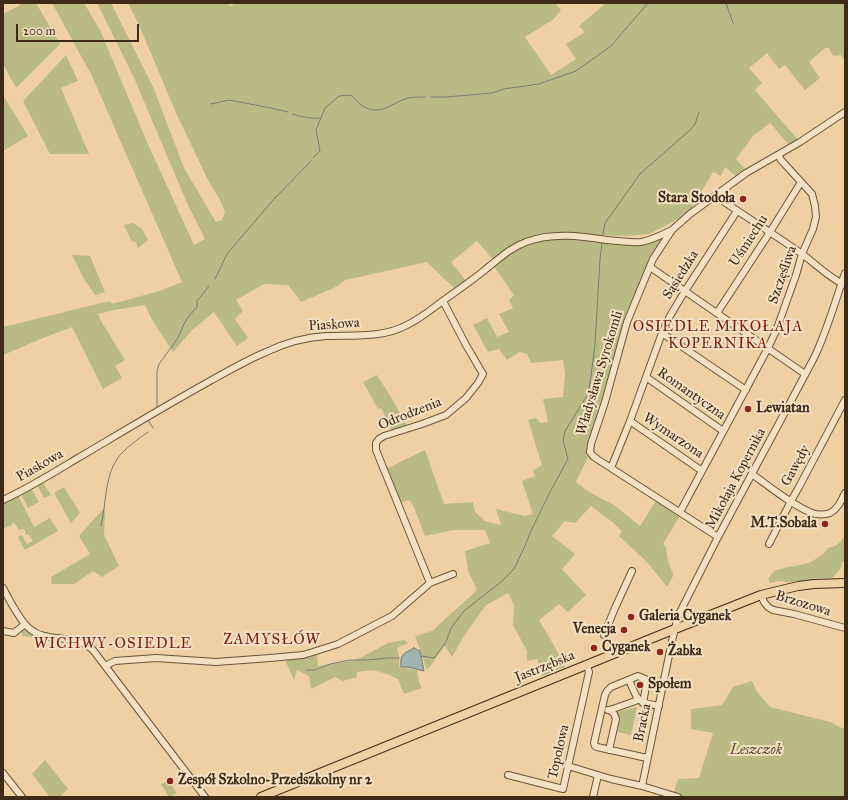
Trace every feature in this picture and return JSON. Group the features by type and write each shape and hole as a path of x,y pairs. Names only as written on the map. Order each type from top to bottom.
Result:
{"main road":[{"name":"Jastrzębska","path":"261,797 587,664 761,595 798,586 845,583"}],"street":[{"name":"Władysława Syrokomli","path":"718,537 611,468 593,456 590,452 591,444 605,402 627,322 653,259 672,230 690,214 746,173 800,142 845,112"},
{"name":"Szczęśliwa","path":"680,512 768,348 796,275 802,254 813,229 816,217 812,194 778,155"},
{"name":"Uśmiechu","path":"717,313 801,182"},
{"path":"716,196 802,254 830,276 843,284"},
{"name":"Sąsiedzka","path":"611,468 662,333 670,316 737,211"},
{"name":"Władysława Syrokomli","path":"653,238 672,230"},
{"name":"Piaskowa","path":"3,500 35,484 228,370 264,352 307,338 382,334 406,326 478,276 511,249 527,242 546,237 559,236 579,236 633,242 640,242 653,238"},
{"path":"650,267 805,374"},
{"name":"Mikołaja Kopernika","path":"675,629 678,616 718,537 820,345 843,284 845,273"},
{"name":"Odrodzenia","path":"430,583 376,450 376,443 378,439 384,436 446,415 466,398 478,383 482,374 480,369 443,301"},
{"path":"662,333 746,390"},
{"name":"Romantyczna","path":"646,377 723,431"},
{"name":"Gawędy","path":"769,544 844,404"},
{"name":"Wymarzona","path":"630,421 702,470"},
{"path":"752,474 791,501 812,513 820,515 829,514 834,510 845,494"},
{"path":"604,635 632,572"},
{"path":"105,666 115,661 156,658 216,662 303,655 338,644 392,616 430,583 453,574"},
{"path":"3,588 25,624 32,631 40,635 72,640 86,644 96,653 205,797"},
{"name":"Brzozowa","path":"761,595 764,602 773,610 794,614 845,628"},
{"path":"3,631 14,633 25,624"},
{"name":"Bracka","path":"642,786 675,629"},
{"name":"Topolowa","path":"508,775 563,789 589,672 587,664"},
{"path":"640,701 647,681 638,676 607,690 594,743 598,748 647,758"},
{"path":"629,680 640,701"},
{"path":"602,711 640,701 659,706"},
{"path":"609,750 616,719 610,710"},
{"path":"568,766 678,797"},
{"path":"3,773 22,797"},
{"path":"592,797 598,775"}],"green space":[{"path":"19,3 36,3 60,44 17,87 3,64 3,14 20,5"},
{"path":"52,3 84,3 100,30 147,142 194,245 205,239 187,203 135,80 97,3 111,3 154,89 184,168 216,222 222,220 225,212 176,113 139,25 128,3 228,3 230,6 238,3 555,3 561,10 554,19 525,37 551,75 576,59 566,44 585,32 579,26 606,3 845,3 845,61 841,55 833,56 829,48 825,48 809,62 820,78 805,90 785,65 779,69 767,53 749,68 762,83 755,90 799,141 790,146 770,123 753,136 736,159 747,171 737,177 725,167 721,176 713,172 690,211 678,219 649,234 627,236 596,235 596,240 632,245 666,235 667,237 654,251 624,324 586,455 588,457 576,482 589,492 614,505 640,526 656,501 680,516 663,544 666,547 668,561 673,574 667,587 647,562 619,536 622,531 591,506 575,523 565,521 552,536 575,554 562,569 586,595 568,612 559,604 539,620 565,667 543,676 537,659 527,661 527,651 513,625 514,605 508,593 485,606 464,636 452,657 445,646 427,670 415,636 432,631 477,590 468,571 465,551 490,543 485,530 454,530 425,536 410,500 400,503 386,469 425,450 444,504 473,502 475,512 485,521 501,525 496,509 525,516 533,514 522,481 535,476 533,471 542,465 528,420 536,418 541,423 548,422 543,399 563,397 565,373 563,360 531,363 527,354 520,352 507,360 499,349 488,352 473,325 487,318 497,337 509,332 499,314 513,308 509,300 514,295 495,268 494,261 477,241 451,262 466,281 455,289 427,262 345,280 338,286 301,302 288,285 264,284 236,300 243,311 235,319 248,338 237,346 214,312 192,330 173,352 151,318 145,305 98,314 125,360 115,366 122,378 103,389 72,327 3,355 3,327 110,301 112,304 159,291 182,282 92,76"},
{"path":"66,55 78,81 61,88 89,154 50,154 23,101"},
{"path":"3,95 28,136 3,151"},
{"path":"133,223 142,229 148,240 138,248 135,241 132,242 124,225"},
{"path":"72,255 90,256 105,292 95,295 84,279"},
{"path":"377,375 407,426 392,431 381,408 378,409 363,382"},
{"path":"43,483 51,495 44,498 37,485"},
{"path":"64,487 80,513 71,523 54,493"},
{"path":"31,488 39,502 28,508 21,494"},
{"path":"18,495 34,527 50,518 58,531 25,550 18,537 22,535 27,544 33,541 29,535 26,535 25,530 19,530 14,522 3,529 3,502"},
{"path":"105,507 104,535 119,566 102,577 93,571 74,584 52,584 51,577 90,554 79,536"},
{"path":"845,536 845,562 842,562 841,568 832,578 815,578 790,582 779,581 770,583 768,579 774,571 808,563 823,554 828,548 837,545"},
{"path":"26,630 45,639 22,636 22,631"},
{"path":"404,640 408,643 397,648 399,667 417,670 419,682 422,688 404,694 398,679 383,673 369,670 357,672 357,677 343,681 335,677 311,689 309,676 297,670 294,680 285,660 317,654 318,666 351,661 362,657 388,643"},
{"name":"Leszczok","path":"752,681 757,692 770,707 830,722 845,728 845,797 672,797 678,779 699,778 713,733 691,729 691,709 722,705 733,687"},
{"path":"637,707 631,735 618,732 619,721 616,712"},
{"path":"45,760 68,789 60,797 50,797 32,774"},
{"path":"168,780 177,793 169,797 161,784"}],"water":[{"path":"414,648 420,651 424,671 401,667 401,659 403,655"}],"waterway":[{"path":"431,97 492,93 504,89 539,84 576,71 611,46 648,3"},
{"path":"726,3 733,23"},
{"path":"313,158 320,151 316,130 325,108 339,96 351,95 362,106 375,110 386,108 406,99 425,97"},
{"path":"211,104 229,100 288,112"},
{"path":"603,235 605,223 640,174 690,130 695,124 699,112"},
{"path":"292,114 306,118 321,118"},
{"path":"215,279 227,254 274,199 311,161"},
{"path":"421,656 434,658 446,642 451,628 464,611 502,581 514,569 551,490 568,459 563,440 565,431 588,394 591,376 595,344 602,243"},
{"path":"157,407 157,371 159,364 178,338 189,316 197,307 197,301 209,286"},
{"path":"152,418 148,420 153,428"},
{"path":"101,526 108,482 113,466 123,452 148,432"},
{"path":"306,670 315,670 330,664 350,660 400,658"}],"place":[{"name":"Stara Stodoła","path":"743,199"},
{"name":"Lewiatan","path":"748,409"},
{"name":"M.T.Sobala","path":"825,524"},
{"name":"Galeria Cyganek","path":"631,617"},
{"name":"Venecja","path":"624,630"},
{"name":"Cyganek","path":"594,648"},
{"name":"Żabka","path":"660,652"},
{"name":"Społem","path":"640,685"},
{"name":"Zespół Szkolno-Przedszkolny nr 2","path":"170,781"}],"district":[{"name":"OSIEDLE MIKOŁAJA KOPERNIKA","path":"718,336"},
{"name":"ZAMYSŁÓW","path":"272,640"},
{"name":"WICHWY-OSIEDLE","path":"113,644"}]}
